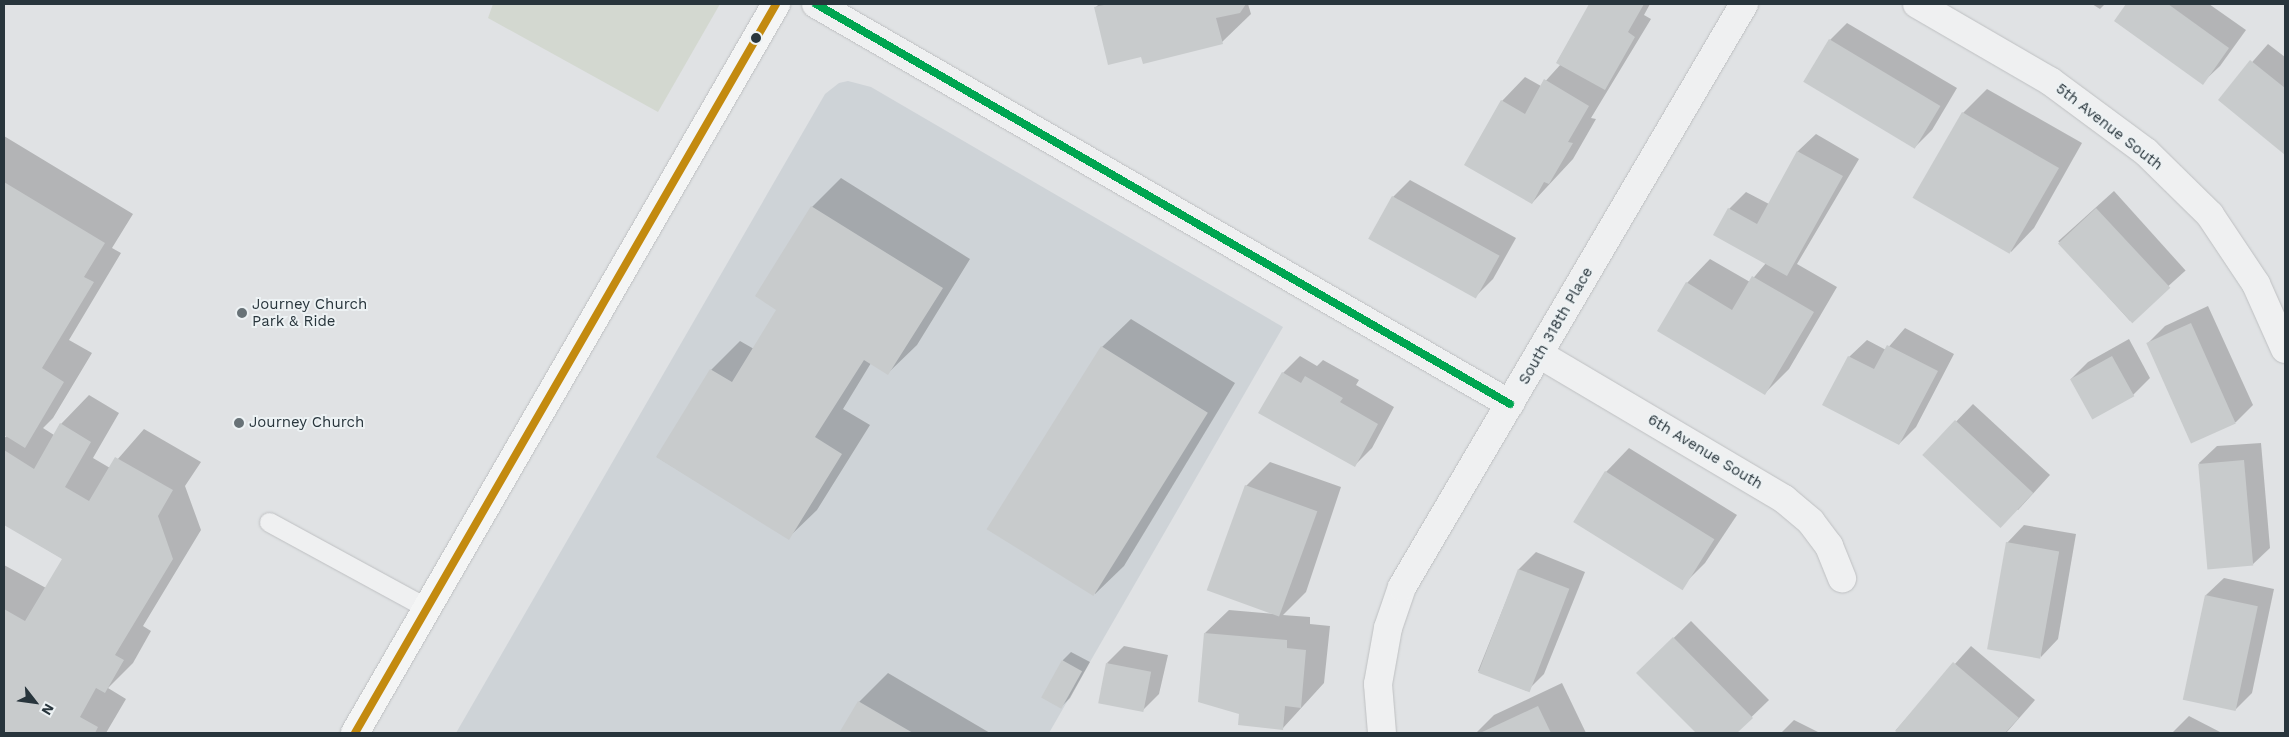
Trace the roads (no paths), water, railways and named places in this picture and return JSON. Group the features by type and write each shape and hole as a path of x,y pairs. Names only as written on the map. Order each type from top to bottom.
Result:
{"main road":[{"path":"355,733 776,4"}],"street":[{"path":"816,4 1510,404"},
{"name":"South 318th Place","path":"1382,733 1378,684 1388,628 1402,586 1744,4"},
{"name":"5th Avenue South","path":"1917,4 2050,80 2146,152 2210,215 2256,284 2285,348"},
{"name":"6th Avenue South","path":"1539,354 1784,499 1810,522 1829,546 1842,578"}],"lane":[{"path":"269,522 427,608"}],"place":[{"name":"Journey Church Park & Ride","path":"242,313"},
{"name":"Journey Church","path":"239,423"}]}
